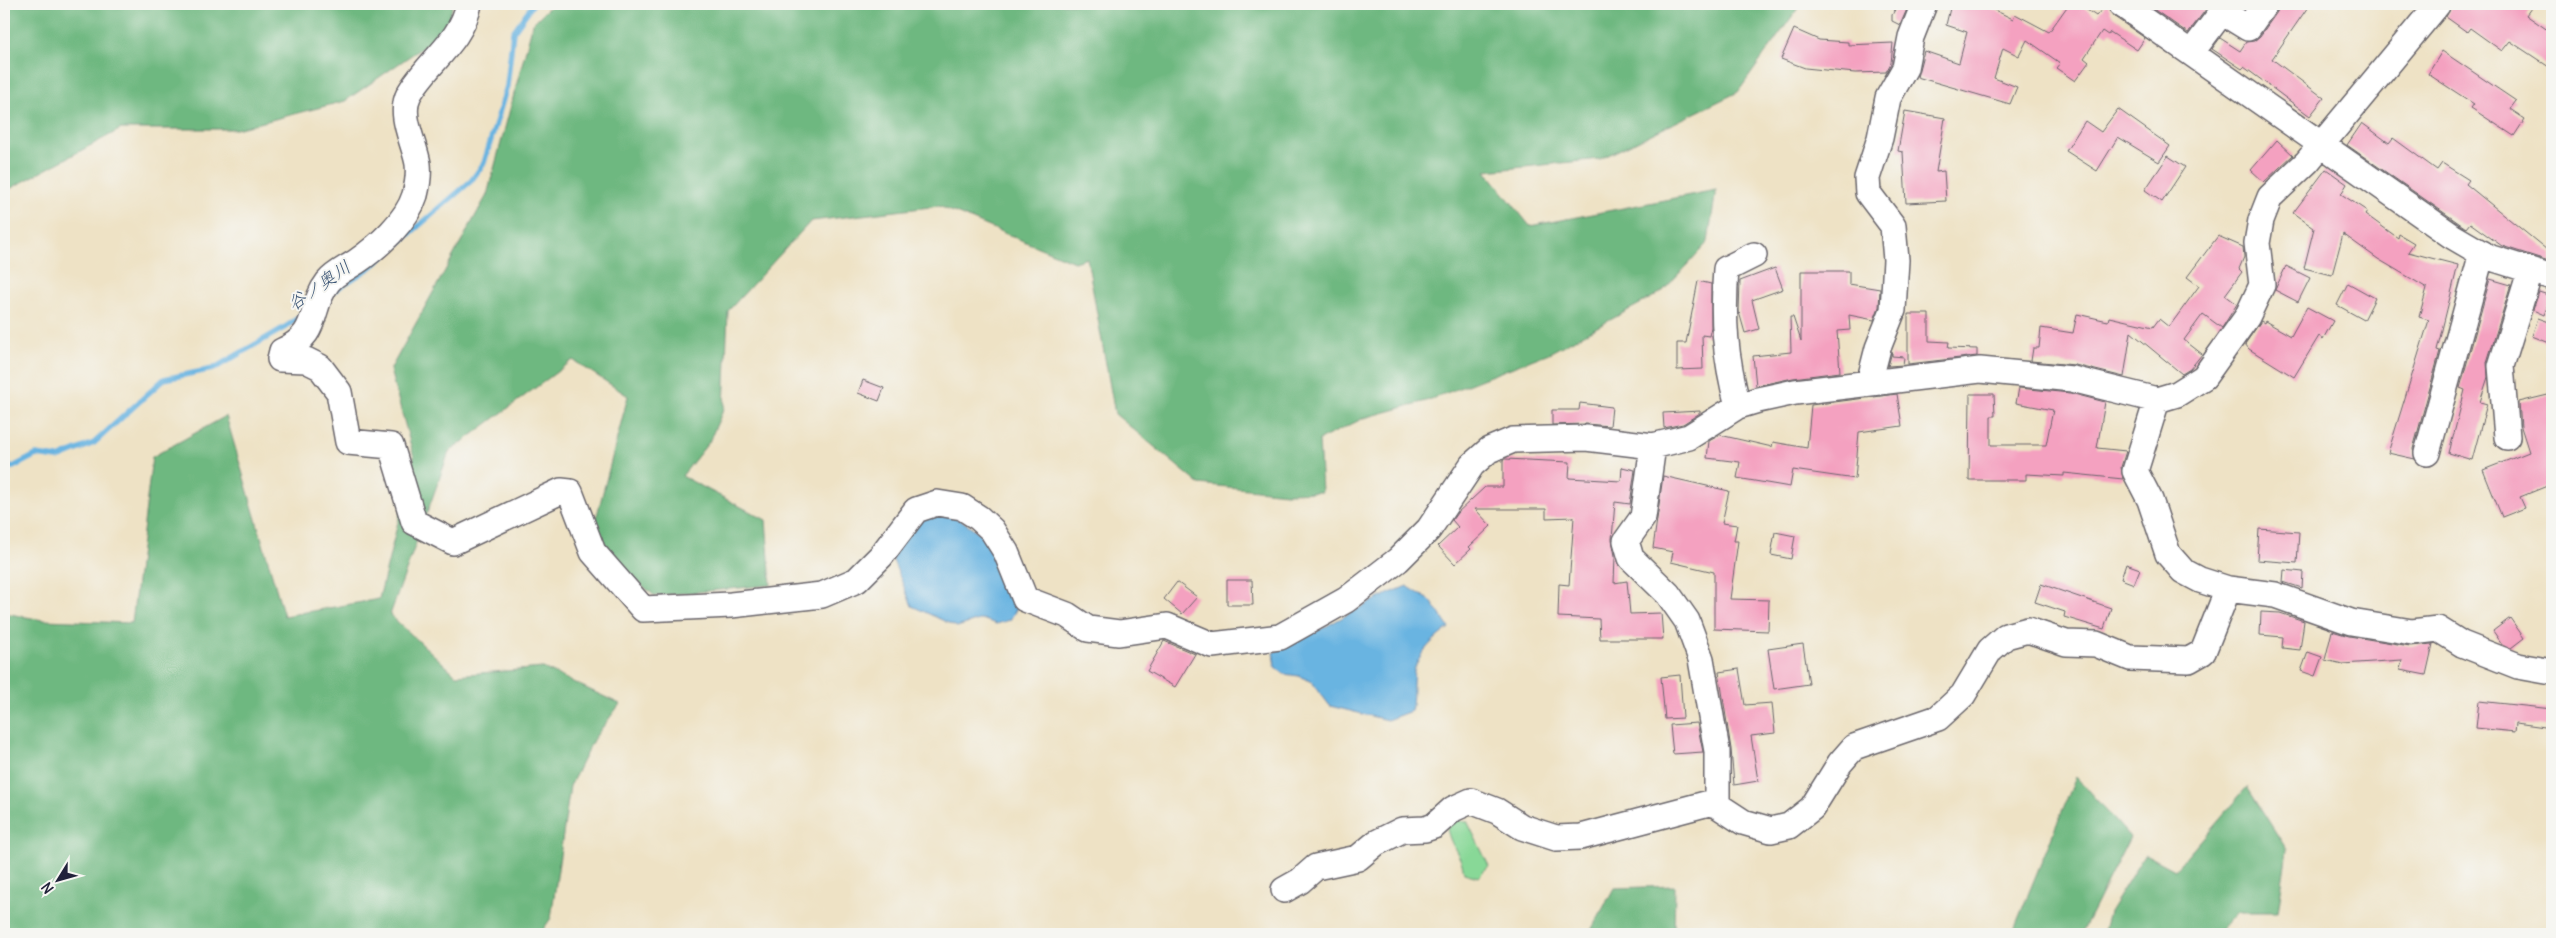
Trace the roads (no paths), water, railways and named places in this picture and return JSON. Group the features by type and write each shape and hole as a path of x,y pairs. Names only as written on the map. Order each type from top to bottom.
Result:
{"street":[{"path":"469,4 467,14 454,40 408,96 406,123 418,165 414,195 396,226 373,250 329,280 321,293 314,319 297,344 282,351 280,359 306,360 320,366 339,392 348,442 391,446 414,522 453,542 561,491 570,492 593,552 643,608 731,605 822,595 857,580 881,556 916,510 937,503 950,504 962,507 974,514 992,530 1006,552 1025,599 1067,615 1088,629 1119,633 1167,626 1212,645 1280,637 1346,600 1398,560 1429,529 1472,465 1488,450 1512,440 1586,438 1654,446 1689,437 1738,406 1795,392 1980,370 2072,379 2157,400 2177,394 2204,377 2247,317 2262,285 2257,243 2260,220 2270,197 2307,162 2438,4"},
{"path":"1868,384 1878,348 1893,310 1896,260 1893,226 1868,193 1867,178 1880,138 1888,98 1905,68 1911,37 1924,4"},
{"path":"2121,4 2452,236 2482,253 2541,274 2501,366 2507,437"},
{"path":"2191,53 2222,12 2248,28 2265,4"},
{"path":"2427,453 2482,253"},
{"path":"1738,406 1727,364 1723,308 1726,269 1754,255"},
{"path":"2157,400 2135,471 2150,500 2168,554 2183,571 2200,580 2228,589 2275,595 2351,622 2412,632 2438,629 2462,644 2518,666 2552,672"},
{"path":"1654,446 1643,517 1626,541 1631,558 1668,594 1686,621 1701,659 1717,750 1717,805"},
{"path":"1284,890 1300,881 1316,867 1358,858 1376,842 1402,830 1425,830 1434,826 1452,809 1471,801 1497,811 1522,827 1556,838 1581,837 1709,803 1717,805 1743,822 1771,830 1788,826 1812,808 1840,763 1854,747 1938,718 1963,695 1990,650 2006,636 2028,630 2066,642 2096,644 2130,658 2188,660 2203,652 2228,589"}],"water":[{"path":"938,514 961,520 997,545 1018,606 1010,620 996,624 982,619 957,627 912,606 892,558 914,521"},
{"path":"1407,586 1431,601 1449,628 1428,646 1416,664 1413,676 1411,711 1387,720 1330,706 1312,682 1299,676 1284,674 1275,667 1274,652 1373,601"}],"waterway":[{"name":"谷ノ奥川","path":"335,290 371,267 471,181 484,163 507,86 513,32 533,4"},
{"name":"谷ノ奥川","path":"4,467 13,467 36,455 58,458 94,443 164,379 213,369 287,326 306,312"}]}
